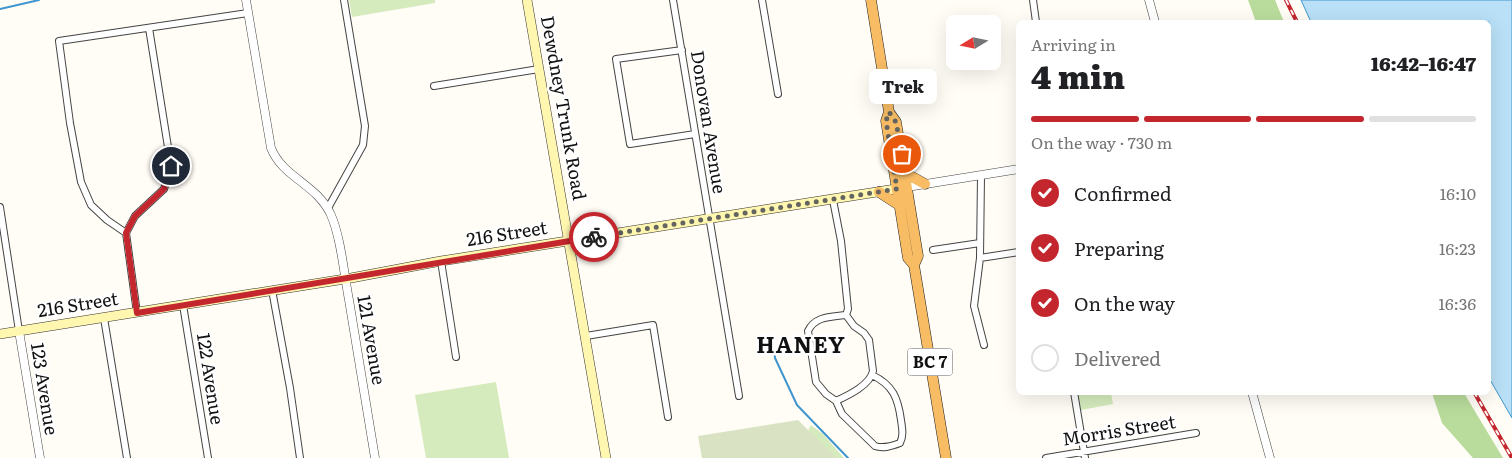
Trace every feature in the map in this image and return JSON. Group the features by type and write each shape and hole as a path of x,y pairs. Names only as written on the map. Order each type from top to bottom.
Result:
{"highway":[{"name":"BC 7","path":"871,0 889,112 896,122 905,173 899,205 908,258 914,265 946,458"},
{"name":"BC 7","path":"889,112 886,121 918,256 914,265"},
{"path":"905,173 925,184"},
{"path":"879,192 899,205"}],"main road":[{"name":"Dewdney Trunk Road","path":"527,0 606,458"},
{"name":"216 Street","path":"0,334 902,188"}],"street":[{"path":"246,0 269,142 273,154 280,164 313,190 328,208 363,144 365,126 344,0"},
{"name":"Donovan Avenue","path":"674,0 739,396"},
{"path":"762,0 778,94"},
{"path":"1033,0 1036,20"},
{"path":"1149,0 1154,20"},
{"path":"126,233 106,220 91,205 81,182 70,123 59,41 248,12"},
{"path":"137,313 126,233 135,216 164,189 171,166 149,28"},
{"path":"682,50 616,59 630,144 695,134"},
{"path":"434,86 539,69"},
{"name":"216 Street","path":"902,188 1016,169"},
{"path":"981,175 980,258 974,306 984,345"},
{"path":"833,200 841,241 848,309 846,315"},
{"name":"123 Avenue","path":"0,207 40,458"},
{"name":"121 Avenue","path":"328,208 336,231 345,278 375,458"},
{"path":"933,250 980,243"},
{"path":"980,258 1016,252"},
{"path":"442,261 456,357"},
{"path":"272,290 290,388 300,458"},
{"name":"122 Avenue","path":"183,305 208,458"},
{"path":"836,400 848,396 864,384 873,371 869,340 854,326 846,315"},
{"path":"846,315 819,319 811,324 808,331 816,382 826,394 836,400 842,414 875,446 880,448 900,443 903,436 897,400 889,387 872,375"},
{"path":"104,318 127,458"},
{"path":"586,336 653,325 668,417"},
{"path":"1074,395 1084,455"},
{"path":"1253,395 1270,458"},
{"name":"Morris Street","path":"1046,458 1084,455 1196,433"}],"green space":[{"path":"349,0 435,0 435,3 352,17"},
{"path":"1248,0 1275,0 1283,20 1255,20"},
{"path":"496,382 509,458 426,458 415,395"},
{"path":"1078,395 1111,395 1113,404 1081,410"},
{"path":"1433,395 1465,395 1503,458 1473,458 1442,423"},
{"path":"798,420 836,458 702,458 698,436"},
{"path":"811,425 823,434 844,458 803,458"}],"water":[{"path":"1301,0 1512,0 1512,418 1491,381 1491,20 1310,20"}],"waterway":[{"path":"0,9 39,0"},
{"path":"774,351 775,358 797,405 848,458"}],"railway":[{"path":"1286,0 1296,20"},
{"path":"1476,395 1512,458"}],"way so far":[{"path":"594,237 897,189 886,121 889,112 896,122 902,154"}],"place":[{"name":"Trek","path":"902,154"}],"district":[{"name":"HANEY","path":"801,345"}],"route":[{"path":"171,166 164,189 135,216 126,233 137,313 594,237"}]}
